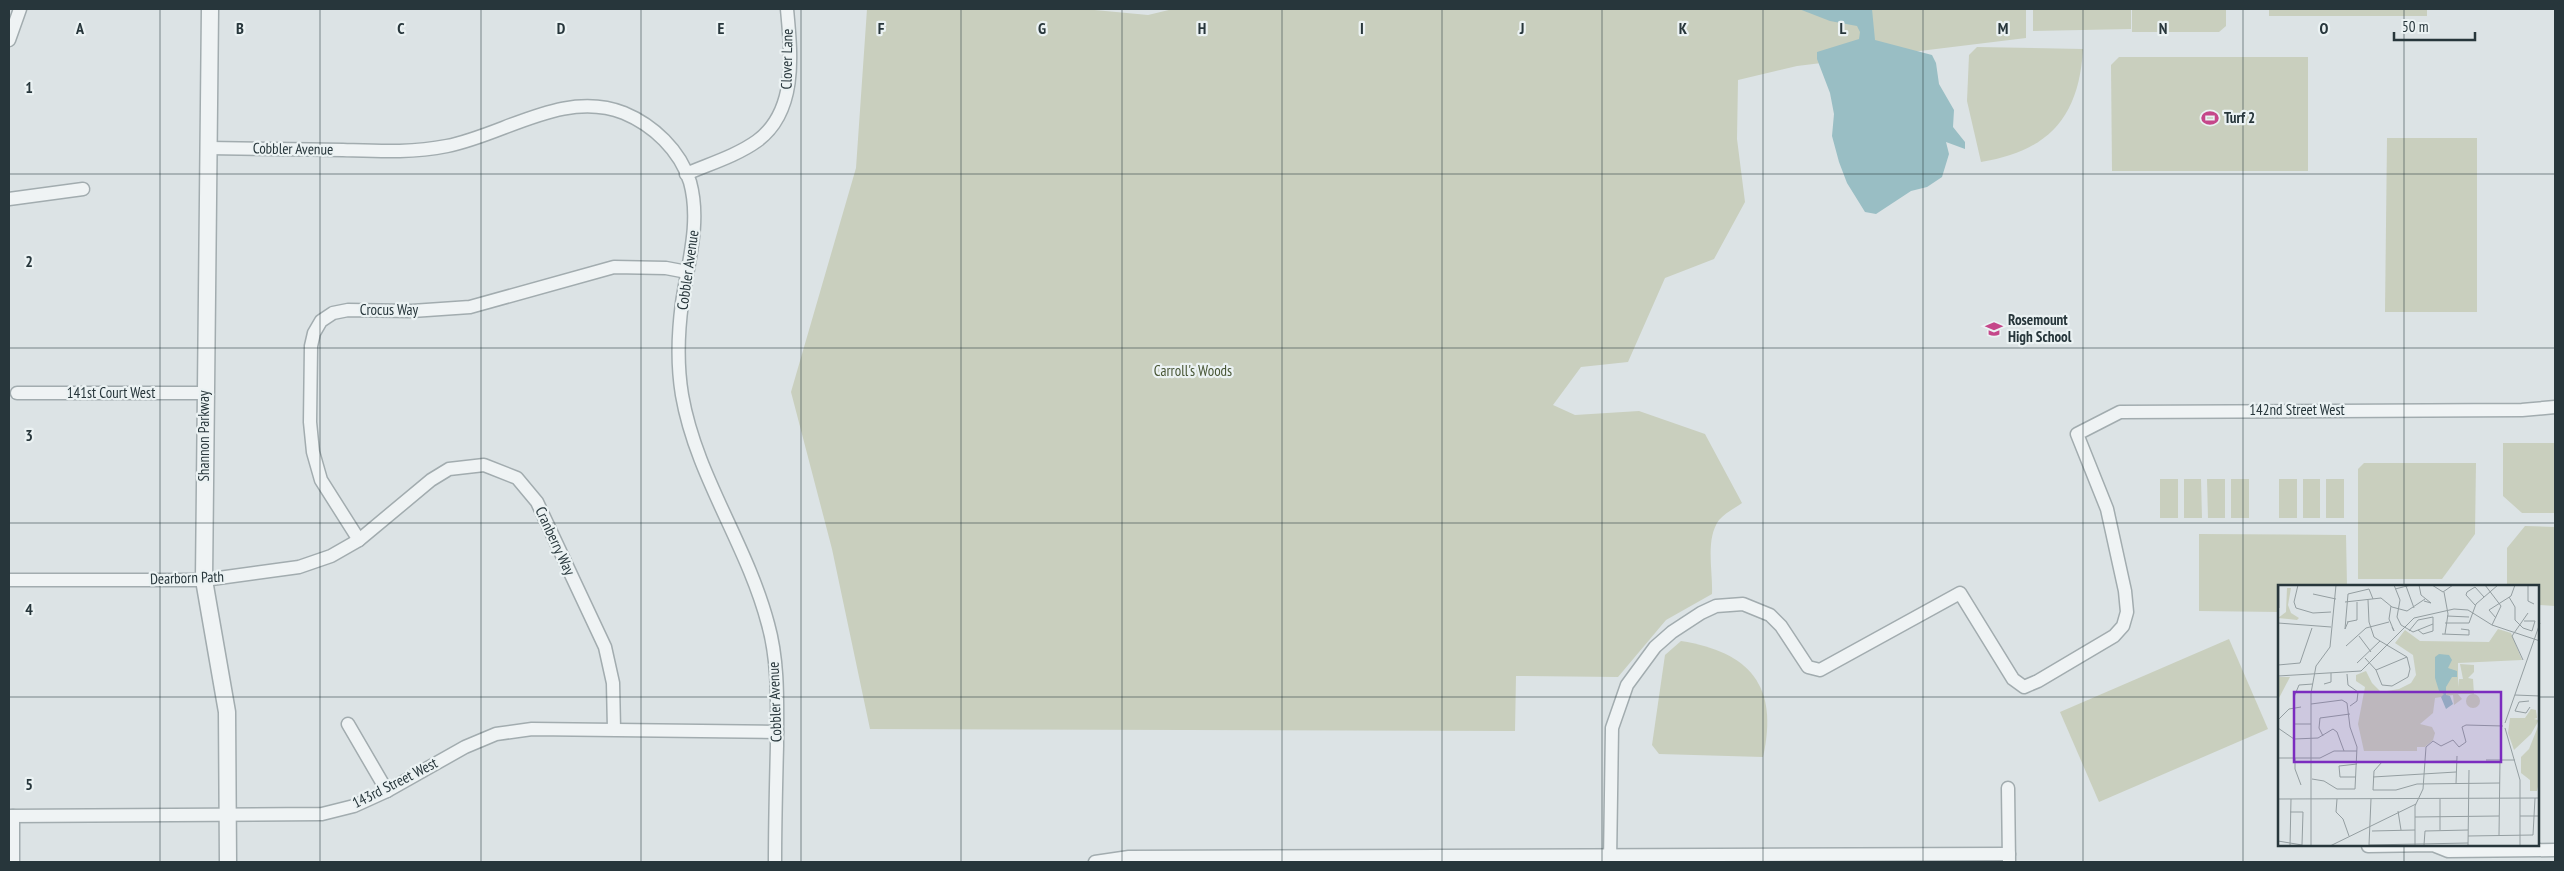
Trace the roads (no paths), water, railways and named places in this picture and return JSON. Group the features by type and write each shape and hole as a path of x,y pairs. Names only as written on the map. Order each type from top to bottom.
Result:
{"street":[{"path":"9,40 20,9"},
{"name":"Shannon Parkway","path":"210,9 204,394 204,580 227,712 228,862"},
{"name":"Clover Lane","path":"686,174 749,146 763,136 775,123 783,107 788,89 787,9"},
{"name":"Cobbler Avenue","path":"208,148 425,149 468,141 557,110 591,106 621,112 648,126 671,147 686,174 695,208 678,351 681,392 690,432 706,476 749,570 769,625 777,683 775,862"},
{"path":"9,199 83,190"},
{"name":"Crocus Way","path":"359,540 321,480 312,452 310,422 311,346 314,333 322,321 333,313 348,310 412,311 470,307 614,267 666,268 688,272"},
{"name":"141st Court West","path":"17,393 204,394"},
{"path":"2522,410 2555,407"},
{"path":"2522,410 2555,415"},
{"name":"142nd Street West","path":"1610,860 1612,728 1627,685 1655,647 1672,632 1716,606 1743,604 1770,615 1781,626 1808,667 1820,670 1960,593 2012,679 2024,686 2038,681 2114,636 2123,626 2126,612 2125,591 2108,509 2078,434 2120,412 2522,410"},
{"name":"Cranberry Way","path":"359,540 431,480 449,469 484,465 517,478 538,502 605,647 613,684 614,729"},
{"name":"Dearborn Path","path":"9,580 204,580 299,567 331,556 359,540"},
{"path":"348,724 386,791"},
{"name":"143rd Street West","path":"11,816 322,814 354,806 386,791 465,747 496,734 532,729 777,732"},
{"path":"1095,862 1129,857 1610,860 2009,858 2008,788"},
{"path":"11,816 13,862"},
{"path":"2436,846 2448,851 2548,854"}],"water":[{"path":"1799,9 1872,9 1875,40 1932,55 1936,63 1939,84 1954,110 1953,127 1965,142 1965,149 1946,142 1949,154 1942,177 1927,187 1911,191 1876,214 1865,212 1847,183 1839,162 1832,136 1834,114 1830,93 1817,59 1817,52 1859,39 1860,32 1857,26 1830,21"}],"place":[{"name":"Turf 2","path":"2210,118"},
{"name":"Rosemount High School","path":"1994,329"}],"park label":[{"name":"Carroll's Woods","path":"1193,371"}]}
